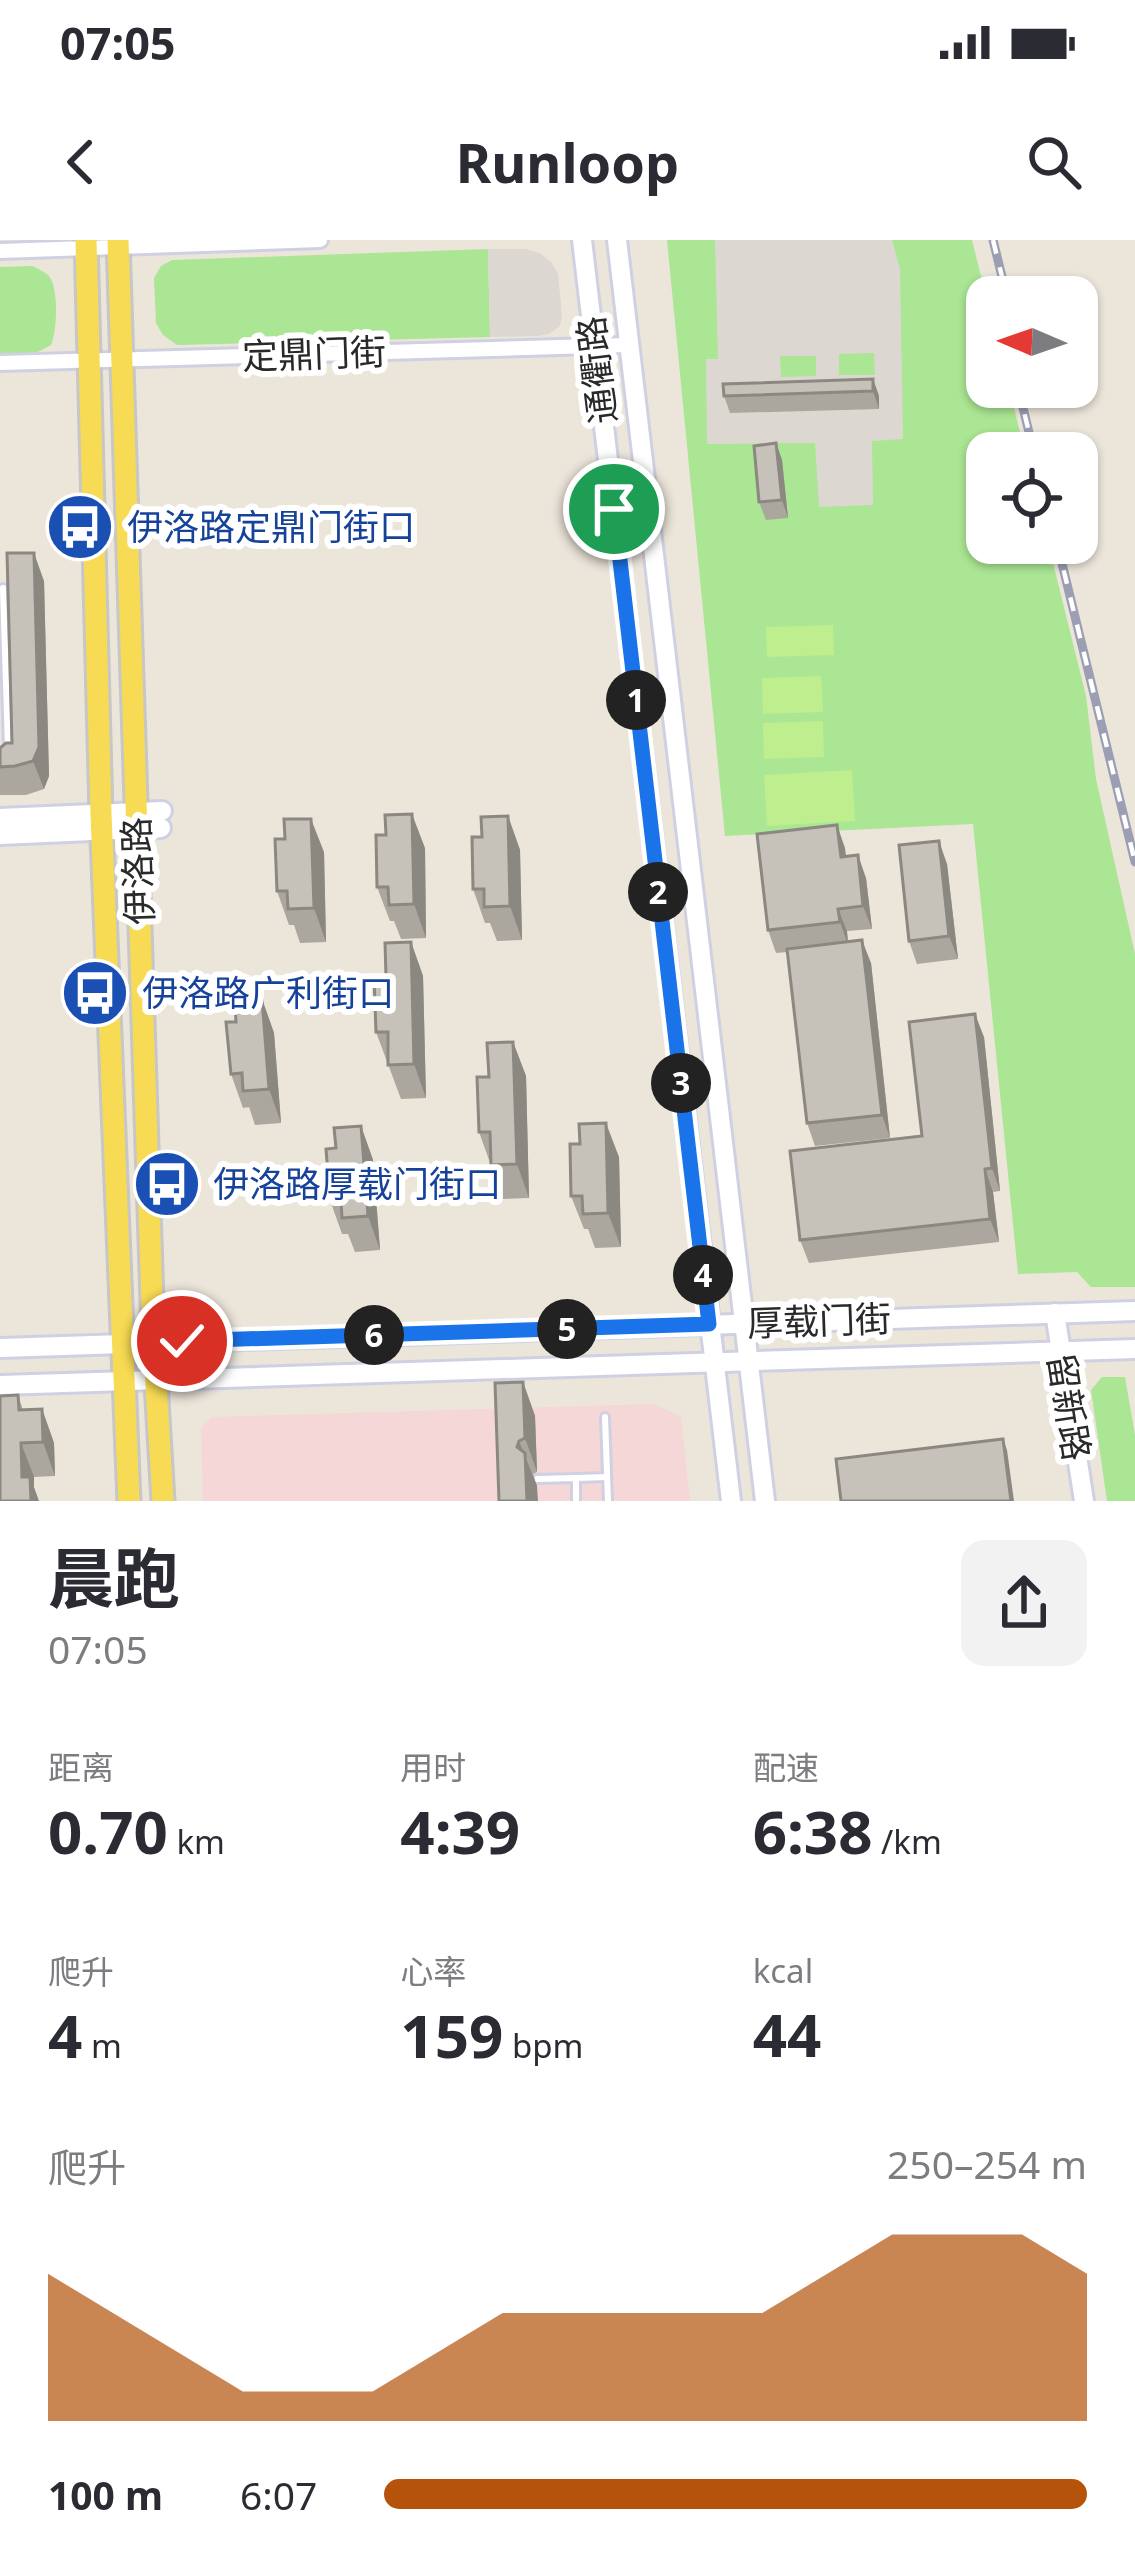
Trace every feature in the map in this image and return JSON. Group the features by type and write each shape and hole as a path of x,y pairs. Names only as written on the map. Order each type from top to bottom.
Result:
{"main road":[{"name":"伊洛路","path":"118,243 163,1501"},
{"name":"伊洛路","path":"86,244 102,822 129,1501"}],"street":[{"path":"0,251 86,244 320,240"},
{"name":"通衢路","path":"582,240 730,1501"},
{"name":"通衢路","path":"617,240 767,1501"},
{"name":"定鼎门街","path":"0,363 628,345"},
{"path":"0,818 102,822"},
{"path":"0,835 162,819"},
{"name":"厚载门街","path":"0,1348 1135,1311"},
{"name":"留新路","path":"1054,1313 1084,1501"},
{"name":"厚载门街","path":"0,1384 1135,1349"}],"lane":[{"path":"3,588 8,750"},
{"path":"605,1417 608,1501"},
{"path":"537,1479 608,1477"},
{"path":"576,1478 576,1501"}],"shaded area":[{"path":"715,240 892,240 900,269 903,439 872,441 873,505 819,507 815,443 707,444 706,359 718,359","holes":["874,353 875,375 839,375 839,354","780,356 816,356 816,376 781,377"]},
{"path":"488,249 525,249 551,262 558,273 560,326 538,336 490,337"},
{"path":"654,1404 681,1417 690,1501 203,1501 201,1428 212,1417"}],"green space":[{"path":"667,240 972,240 981,276 966,276 966,408 1014,408 1020,432 966,432 966,564 1053,564 1086,696 1096,779 1135,954 1135,1287 1091,1287 1077,1272 1018,1274 973,824 725,836"},
{"path":"488,249 490,337 177,345 156,323 154,278 172,260"},
{"path":"32,266 49,276 54,290 56,320 51,345 34,354 0,355 0,267"},
{"path":"833,625 834,655 767,657 766,627"},
{"path":"821,676 823,712 763,714 762,678"},
{"path":"823,721 824,757 764,759 763,723"},
{"path":"852,770 855,821 767,826 764,775"},
{"path":"1102,1377 1125,1377 1135,1435 1135,1501 1107,1501 1091,1390"}],"building":[{"path":"873,379 873,391 724,396 723,384"},
{"path":"776,443 782,500 759,502 754,446"},
{"path":"7,553 34,553 39,747 33,761 0,767 0,748 12,743"},
{"path":"412,814 414,904 389,905 388,887 377,887 376,835 386,835 385,815"},
{"path":"508,816 510,906 484,907 484,889 473,889 472,837 482,837 481,817"},
{"path":"284,819 311,819 314,908 288,909 287,891 277,891 275,839 285,839"},
{"path":"837,825 841,857 858,855 863,906 838,909 840,922 768,930 757,834"},
{"path":"939,841 949,936 909,941 899,845"},
{"path":"862,940 882,1115 807,1123 787,949"},
{"path":"411,942 414,1064 388,1065 388,1032 376,1032 374,977 386,977 385,943"},
{"path":"262,999 269,1089 243,1091 242,1073 231,1074 226,1022 236,1022 235,1002"},
{"path":"975,1014 992,1168 985,1169 990,1219 800,1240 790,1151 922,1136 909,1022"},
{"path":"513,1042 517,1164 491,1165 490,1132 479,1132 477,1077 489,1077 487,1043"},
{"path":"606,1123 608,1213 583,1214 582,1196 571,1196 570,1144 580,1144 579,1124"},
{"path":"361,1126 368,1216 342,1218 341,1200 330,1200 326,1149 336,1148 334,1128"},
{"path":"523,1382 525,1438 517,1447 525,1453 527,1501 499,1501 495,1383"},
{"path":"18,1395 19,1410 42,1409 43,1442 21,1443 22,1477 30,1477 31,1501 0,1501 0,1396"},
{"path":"1003,1439 1011,1501 841,1501 836,1459"}],"railway":[{"path":"993,240 1002,276"},
{"path":"1023,408 1029,432"},
{"path":"1062,564 1135,862"}],"place":[{"name":"伊洛路定鼎门街口","path":"80,527"},
{"name":"伊洛路广利街口","path":"95,993"},
{"name":"伊洛路厚载门街口","path":"167,1184"}],"route":[{"path":"182,1341 709,1324 614,509"}]}
